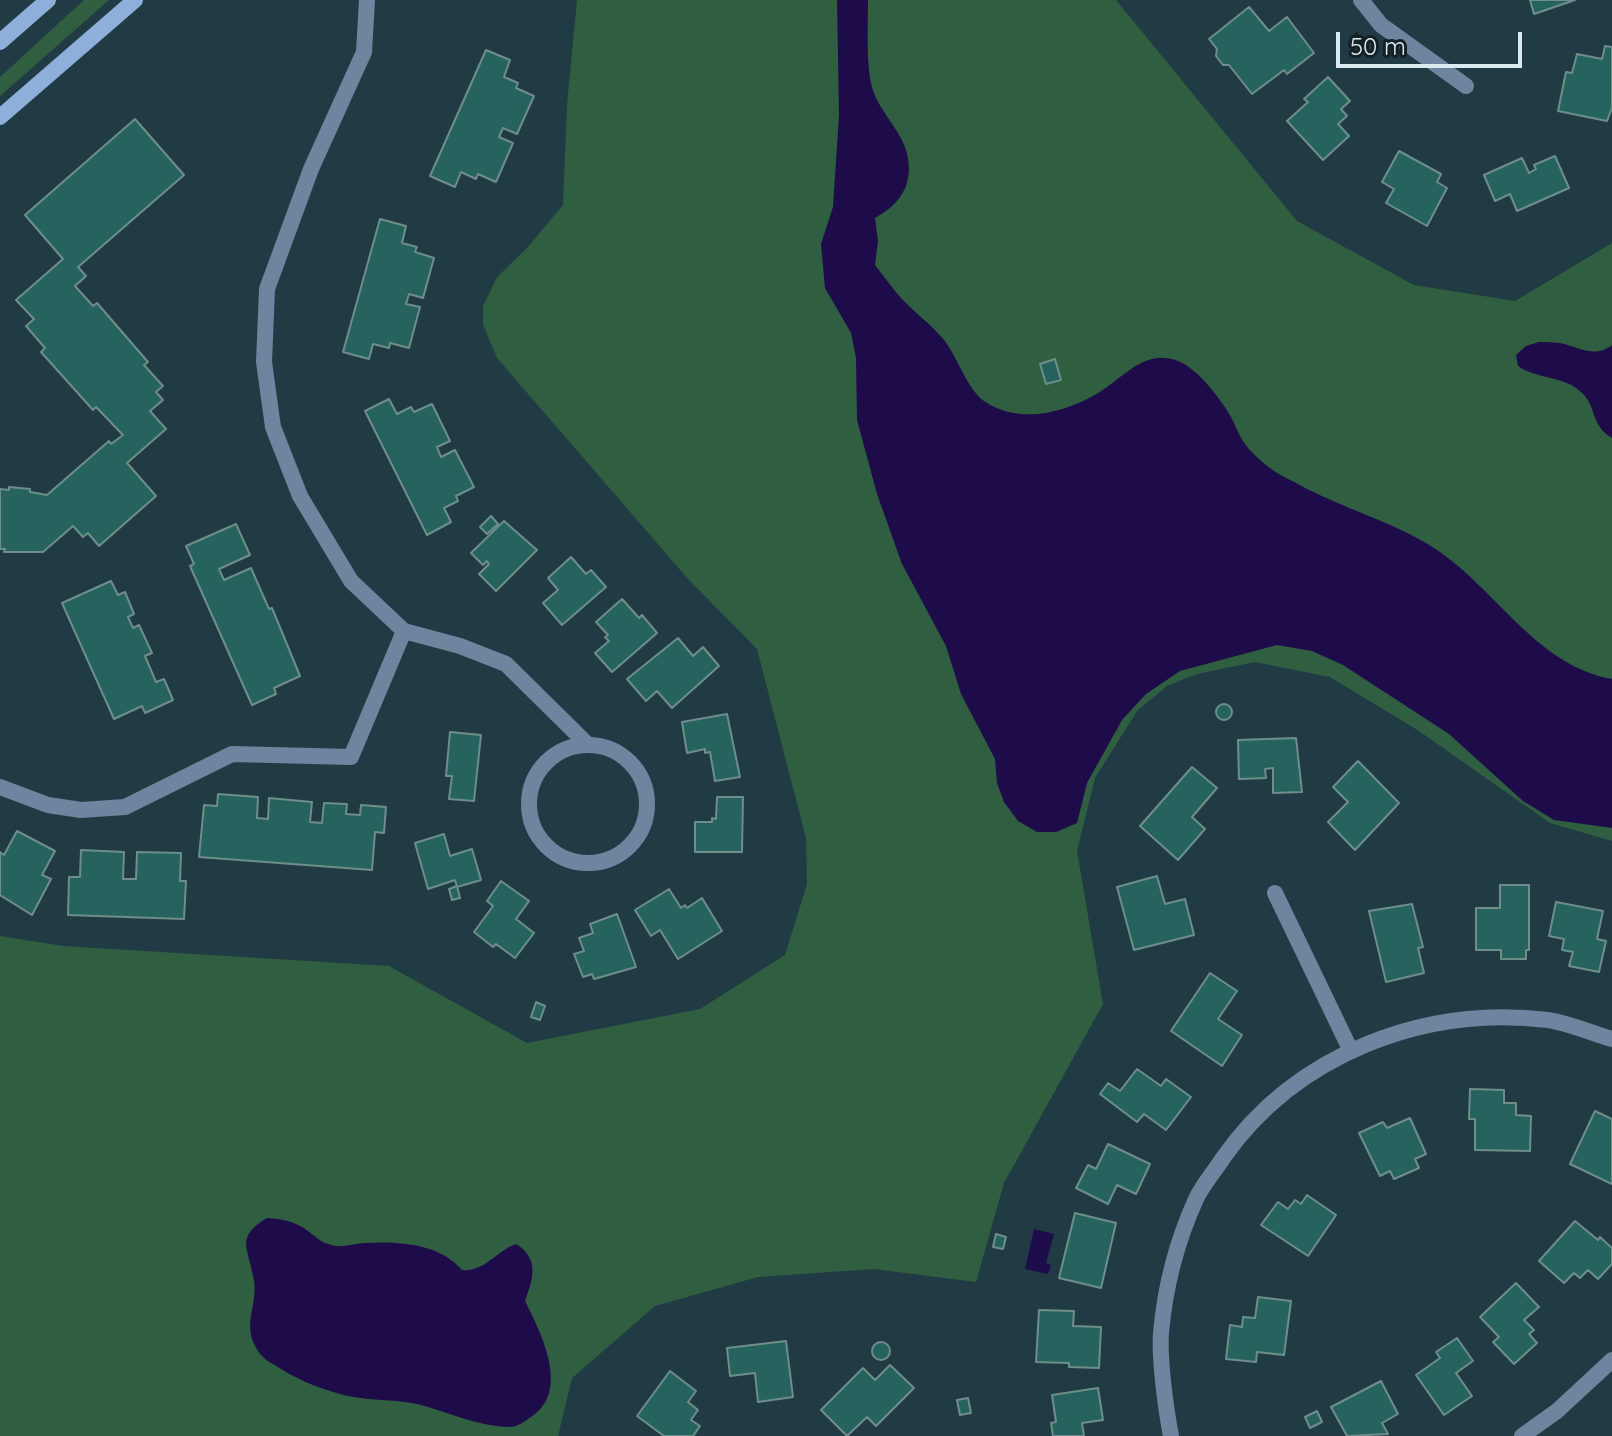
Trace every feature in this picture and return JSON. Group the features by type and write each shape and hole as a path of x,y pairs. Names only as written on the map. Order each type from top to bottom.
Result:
{"street":[{"path":"0,42 48,0"},
{"path":"0,117 135,0"},
{"path":"367,0 364,52 311,169 267,289 264,362 273,427 300,496 351,581 404,631 460,646 506,664 587,744 606,747 624,755 637,770 646,788 647,808 643,827 632,843 617,856 598,862 578,863 544,845 533,828 528,809 530,790 537,772 550,757 567,747 587,744"},
{"path":"1361,0 1381,25 1466,86"},
{"path":"0,787 48,805 81,810 125,807 232,754 351,757 404,631"},
{"path":"1275,893 1350,1049"},
{"path":"1171,1436 1161,1336 1173,1262 1197,1196 1241,1133 1294,1085 1350,1049 1412,1027 1472,1017 1549,1021 1612,1039"},
{"path":"1522,1436 1557,1411 1612,1360"}],"green space":[{"path":"84,0 109,0 0,96 0,77"},
{"path":"577,0 1116,0 1297,221 1414,285 1515,301 1612,243 1612,841 1550,823 1419,731 1330,677 1255,662 1197,674 1167,686 1137,711 1095,778 1077,851 1103,1004 1004,1183 976,1282 874,1269 758,1277 655,1306 572,1378 558,1436 0,1436 0,936 63,946 389,966 527,1043 700,1009 785,955 807,884 806,838 757,649 688,579 497,358 483,324 483,306 497,277 526,249 563,205 567,105"}],"shaded area":[{"path":"837,0 868,0 868,56 872,87 902,139 908,159 908,180 900,198 875,218 878,241 875,265 901,298 945,341 978,396 1012,413 1041,414 1085,400 1145,361 1166,358 1185,365 1215,393 1245,444 1270,468 1314,493 1418,538 1456,565 1538,642 1560,658 1585,671 1612,679 1612,828 1554,820 1523,801 1449,734 1343,665 1312,651 1277,645 1180,671 1146,694 1122,720 1087,783 1077,823 1056,832 1037,832 1018,821 1004,802 997,783 995,759 961,694 946,646 902,564 877,494 857,420 856,358 851,333 825,288 821,244 833,207 839,115"},
{"path":"1539,342 1560,343 1593,352 1612,345 1612,438 1600,427 1590,403 1581,392 1559,380 1518,366 1516,355 1526,346"},
{"path":"267,1218 293,1223 322,1242 333,1245 377,1242 430,1249 453,1261 462,1270 477,1268 516,1244 532,1263 532,1277 525,1301 549,1361 549,1392 543,1406 515,1426 486,1424 412,1403 339,1394 305,1382 268,1361 261,1355 251,1335 255,1291 246,1244 250,1232"},
{"path":"1034,1229 1054,1234 1046,1263 1051,1265 1048,1274 1025,1269"}],"building":[{"path":"1530,0 1575,0 1534,14"},
{"path":"1249,7 1269,31 1287,17 1314,53 1287,74 1284,70 1252,94 1229,65 1223,65 1209,39"},
{"path":"1605,46 1612,47 1612,108 1607,121 1558,111 1566,72 1572,73 1577,54 1602,59"},
{"path":"486,50 510,60 504,77 518,83 516,88 534,96 517,134 503,128 499,137 513,143 496,182 478,174 476,179 461,172 455,187 430,176"},
{"path":"1328,77 1350,101 1341,109 1347,116 1338,124 1349,136 1323,160 1287,121 1308,102 1304,99"},
{"path":"135,119 184,175 78,267 86,276 75,286 93,306 97,303 148,362 144,365 163,386 156,392 163,400 150,411 166,429 127,463 156,496 99,546 88,533 83,537 73,526 43,552 4,552 5,549 0,549 0,489 30,489 30,492 47,495 109,441 111,444 123,435 96,407 93,410 41,352 45,348 26,326 34,319 16,300 63,259 25,215"},
{"path":"1399,151 1441,174 1437,182 1447,188 1427,226 1386,203 1394,189 1382,182"},
{"path":"1555,156 1569,188 1517,211 1510,194 1495,201 1484,175 1522,158 1529,173 1536,169 1534,165"},
{"path":"380,219 406,226 402,243 417,247 415,252 434,258 423,298 409,294 406,304 420,307 409,348 390,343 389,348 373,344 369,359 343,352"},
{"path":"1055,359 1061,380 1046,384 1040,364"},
{"path":"389,399 397,414 411,407 414,412 432,404 450,441 437,447 441,457 455,450 474,487 456,496 458,501 444,508 451,522 427,535 365,411"},
{"path":"491,516 498,524 487,534 480,527"},
{"path":"504,521 537,550 496,591 479,574 489,564 487,561 483,565 471,553"},
{"path":"236,524 250,555 219,569 224,580 251,568 269,609 272,608 300,676 274,688 276,694 252,705 190,566 194,564 186,546"},
{"path":"571,557 586,574 591,570 606,587 562,625 543,603 558,590 548,578"},
{"path":"111,581 118,595 125,592 134,614 128,617 133,628 139,625 152,653 145,656 156,682 164,679 173,700 145,713 142,706 114,719 62,603"},
{"path":"622,599 639,618 642,615 657,633 612,672 595,653 609,641 605,637 608,635 596,622"},
{"path":"678,638 693,656 703,647 719,666 672,708 657,691 646,701 627,679"},
{"path":"1224,704 1232,712 1224,720 1216,712"},
{"path":"727,714 740,777 715,781 710,752 705,753 705,749 687,753 682,722"},
{"path":"450,732 481,735 474,801 449,799 452,776 446,776"},
{"path":"1296,738 1302,792 1273,793 1273,768 1265,769 1266,778 1239,779 1238,740"},
{"path":"1358,761 1399,803 1355,850 1328,822 1348,802 1333,787"},
{"path":"1192,767 1217,788 1192,817 1205,829 1178,860 1140,826"},
{"path":"218,794 258,797 257,818 268,819 269,798 312,802 310,822 322,823 324,803 347,804 346,814 360,815 361,805 386,807 384,833 375,832 372,870 199,857 204,805 217,806"},
{"path":"717,797 743,797 742,852 695,852 695,822 712,822 712,818 716,819"},
{"path":"17,831 55,851 42,875 51,879 32,915 0,895 0,852 4,855"},
{"path":"444,834 450,856 472,849 481,880 457,887 455,880 428,889 415,843"},
{"path":"81,850 124,852 123,879 136,879 137,852 181,853 180,881 186,881 184,919 68,915 69,877 80,877"},
{"path":"1157,876 1165,904 1185,899 1194,935 1134,950 1117,887"},
{"path":"501,881 529,901 516,919 534,933 515,958 496,944 493,947 474,932 493,906 487,901"},
{"path":"1500,885 1529,885 1529,950 1526,950 1526,959 1501,959 1501,950 1476,950 1476,908 1500,908"},
{"path":"457,886 460,898 452,900 449,889"},
{"path":"669,889 681,908 685,905 687,908 702,898 722,931 678,959 660,930 651,936 635,910"},
{"path":"1556,902 1603,911 1597,939 1606,941 1599,972 1569,966 1573,952 1562,950 1564,939 1549,936"},
{"path":"1412,904 1423,947 1418,948 1424,973 1386,982 1369,911"},
{"path":"617,914 636,967 594,979 592,974 583,977 574,954 584,951 579,938 593,933 590,924"},
{"path":"1210,973 1237,991 1218,1019 1242,1035 1222,1066 1171,1031"},
{"path":"536,1002 545,1006 540,1020 531,1017"},
{"path":"1137,1069 1161,1086 1166,1079 1191,1097 1166,1130 1144,1114 1137,1122 1100,1094 1108,1083 1120,1091"},
{"path":"1470,1089 1504,1090 1504,1103 1516,1103 1516,1115 1531,1116 1530,1151 1475,1150 1475,1119 1469,1119"},
{"path":"1595,1111 1612,1119 1612,1184 1570,1164"},
{"path":"1410,1118 1426,1154 1415,1159 1419,1168 1394,1179 1390,1171 1380,1176 1359,1133 1383,1122 1387,1128"},
{"path":"1108,1144 1150,1164 1136,1194 1117,1185 1108,1204 1076,1188 1088,1165 1096,1169"},
{"path":"1307,1195 1336,1215 1308,1256 1261,1225 1278,1202 1288,1209 1295,1200 1301,1204"},
{"path":"1075,1213 1116,1223 1101,1288 1059,1278"},
{"path":"1575,1221 1612,1248 1612,1264 1598,1279 1588,1270 1580,1278 1574,1273 1564,1283 1539,1261"},
{"path":"996,1234 1006,1237 1003,1249 993,1247"},
{"path":"1516,1283 1539,1307 1524,1320 1534,1330 1529,1334 1537,1343 1514,1364 1493,1342 1499,1337 1480,1317"},
{"path":"1258,1297 1291,1301 1284,1355 1257,1352 1256,1362 1226,1359 1230,1325 1242,1327 1243,1317 1255,1318"},
{"path":"1039,1310 1074,1311 1073,1326 1101,1327 1099,1368 1036,1362"},
{"path":"1457,1338 1473,1361 1456,1373 1472,1396 1444,1415 1416,1375 1440,1358 1436,1352"},
{"path":"786,1341 793,1397 758,1402 755,1373 730,1376 727,1348"},
{"path":"877,1342 885,1342 890,1351 888,1358 877,1360 872,1355 872,1347"},
{"path":"890,1365 914,1388 876,1426 867,1417 847,1436 821,1410 863,1368 875,1380"},
{"path":"670,1371 696,1391 688,1402 698,1410 691,1420 700,1426 693,1436 664,1436 637,1416"},
{"path":"1381,1381 1398,1414 1382,1423 1388,1434 1347,1436 1331,1407"},
{"path":"1098,1388 1103,1420 1082,1423 1084,1436 1053,1436 1051,1423 1056,1422 1052,1395"},
{"path":"968,1398 971,1413 960,1415 957,1400"},
{"path":"1317,1411 1322,1422 1310,1428 1305,1417"}]}
